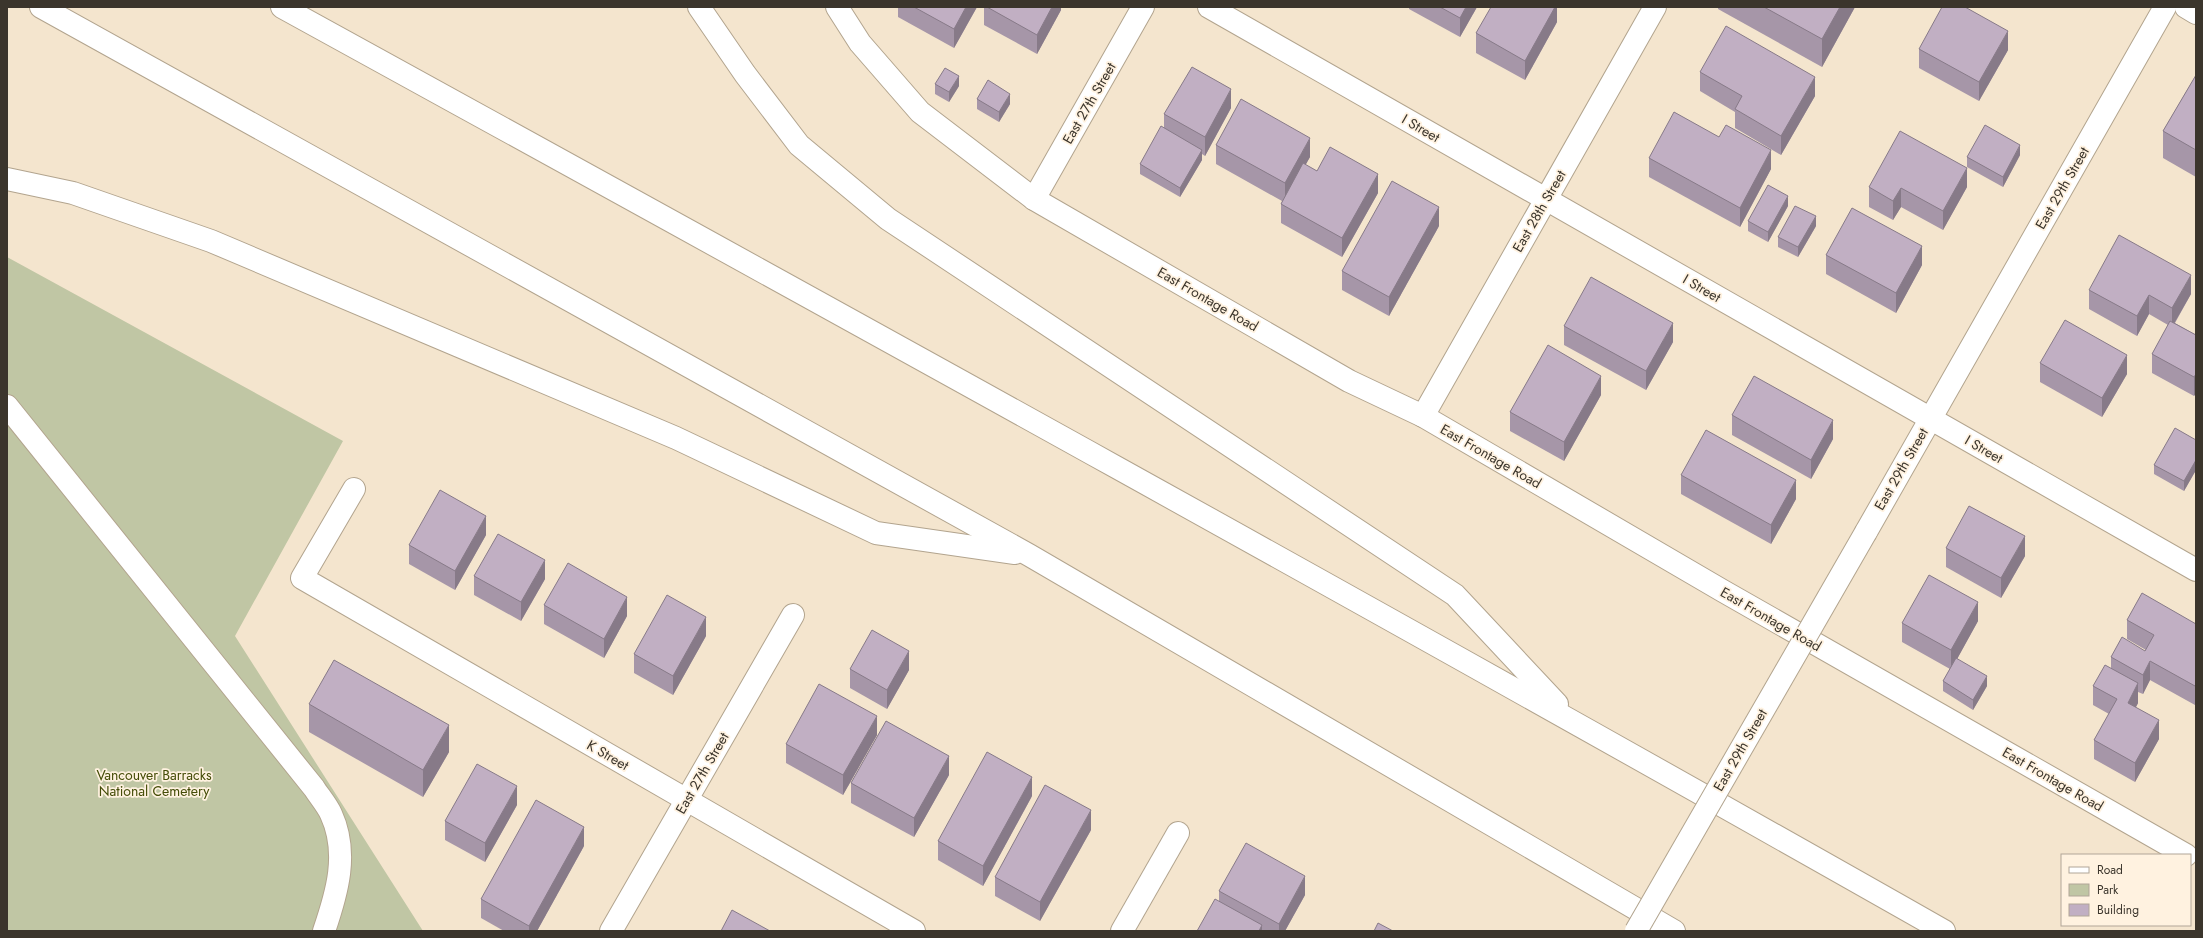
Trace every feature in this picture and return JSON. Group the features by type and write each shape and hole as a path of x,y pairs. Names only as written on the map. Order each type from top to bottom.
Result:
{"main road":[{"path":"41,7 1028,554 1674,931"},
{"path":"282,7 1058,433 1944,931"},
{"path":"699,7 745,74 799,145 888,219 1455,595 1571,720"},
{"name":"East Frontage Road","path":"837,7 860,43 920,112 1034,198 1349,381 1423,416 1723,592 2188,854"},
{"name":"East 27th Street","path":"1034,198 1143,7"},
{"name":"I Street","path":"1209,7 2196,570"},
{"name":"East 28th Street","path":"1423,416 1655,7"},
{"name":"East 29th Street","path":"1636,931 1866,532 2165,7"},
{"path":"2186,7 2196,13"},
{"path":"7,178 73,193 211,241 676,438 876,532 1028,554"},
{"path":"7,406 314,788 331,814 340,843 340,874 324,931"},
{"name":"K Street","path":"354,489 302,578 914,931"},
{"name":"East 27th Street","path":"611,931 793,616"},
{"path":"1122,931 1178,833"}],"green space":[{"name":"Vancouver Barracks National Cemetery","path":"7,257 343,441 235,636 423,931 7,931"}],"building":[{"path":"914,7 966,7 954,29"},
{"path":"987,7 1052,7 1037,35"},
{"path":"1440,7 1466,7 1460,18"},
{"path":"1491,7 1555,7 1525,61 1476,33"},
{"path":"1764,7 1840,7 1822,39"},
{"path":"1942,7 1965,7 2008,31 1979,82 1919,49"},
{"path":"1726,26 1815,77 1781,136 1735,109 1742,96 1700,72"},
{"path":"1192,67 1231,89 1205,137 1164,114"},
{"path":"945,68 959,76 949,92 935,84"},
{"path":"2196,75 2196,150 2163,131"},
{"path":"988,80 1010,94 999,112 977,99"},
{"path":"1241,99 1310,138 1285,183 1216,145"},
{"path":"1674,112 1719,137 1726,125 1771,150 1740,208 1649,158"},
{"path":"1985,125 2020,145 2003,177 1967,157"},
{"path":"1161,126 1202,150 1180,188 1140,164"},
{"path":"1900,131 1967,168 1943,211 1901,188 1893,201 1869,187"},
{"path":"1330,147 1378,174 1342,238 1281,204 1303,163 1317,171"},
{"path":"1392,181 1439,207 1389,297 1342,271"},
{"path":"1768,185 1788,196 1768,232 1748,221"},
{"path":"1795,206 1816,216 1798,247 1778,237"},
{"path":"1852,208 1922,246 1896,293 1826,255"},
{"path":"2119,235 2191,275 2172,308 2149,295 2137,316 2089,290"},
{"path":"1591,277 1673,323 1646,371 1564,326"},
{"path":"2065,320 2127,355 2102,398 2040,363"},
{"path":"2170,321 2196,335 2196,374 2194,377 2152,354"},
{"path":"1548,345 1601,376 1564,442 1510,412"},
{"path":"1754,376 1833,420 1811,460 1732,415"},
{"path":"2175,428 2196,440 2196,460 2184,481 2154,465"},
{"path":"1706,430 1796,480 1771,525 1681,475"},
{"path":"440,490 486,516 455,571 409,545"},
{"path":"1969,506 2025,536 2001,578 1946,548"},
{"path":"498,534 545,560 521,602 474,576"},
{"path":"568,563 627,597 604,639 544,605"},
{"path":"1929,575 1978,602 1951,650 1902,623"},
{"path":"2142,593 2196,624 2195,686 2150,661 2143,675 2111,657 2122,637 2145,651 2154,635 2127,620"},
{"path":"667,595 706,617 673,676 634,654"},
{"path":"872,630 909,651 887,690 850,669"},
{"path":"1956,658 1987,676 1973,700 1943,681"},
{"path":"334,660 449,725 423,770 309,704"},
{"path":"2105,665 2138,683 2128,703 2159,720 2135,763 2094,740 2117,699 2093,686"},
{"path":"819,684 877,716 843,775 786,744"},
{"path":"886,721 949,756 914,818 851,783"},
{"path":"987,752 1032,777 983,866 938,841"},
{"path":"477,764 517,786 485,843 445,821"},
{"path":"1045,785 1091,810 1040,902 995,877"},
{"path":"536,800 584,827 529,926 481,899"},
{"path":"1246,843 1305,876 1279,924 1219,891"},
{"path":"1215,899 1262,925 1259,931 1197,931"},
{"path":"732,910 770,931 721,931"},
{"path":"1378,923 1393,931 1374,931"}]}
